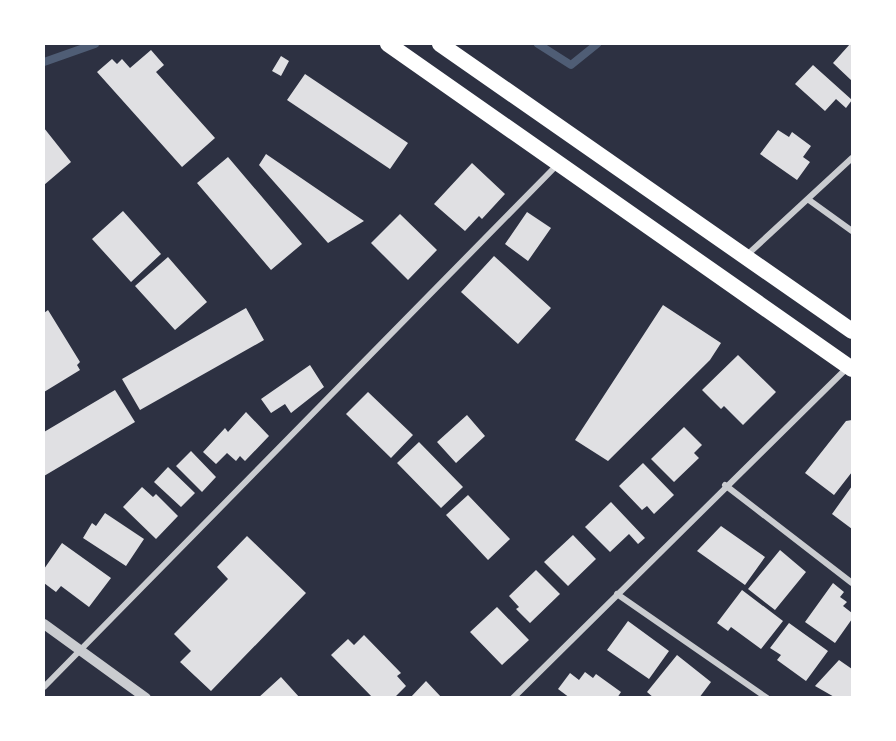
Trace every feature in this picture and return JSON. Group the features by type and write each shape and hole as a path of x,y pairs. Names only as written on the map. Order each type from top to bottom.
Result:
{"highway":[{"path":"388,44 560,162 850,368"},
{"path":"440,44 852,331"}],"street":[{"path":"747,256 852,158"},
{"path":"44,687 560,162"},
{"path":"809,200 852,231"},
{"path":"513,698 725,485 850,368"},
{"path":"725,485 852,583"},
{"path":"617,594 767,698"},
{"path":"44,624 146,698"}],"building":[{"path":"852,44 852,81 833,63"},
{"path":"151,50 164,65 156,72 215,138 182,167 97,72 112,59 117,64 122,59 130,68"},
{"path":"281,56 289,61 281,76 272,71"},
{"path":"813,65 852,100 846,108 836,99 825,111 795,84"},
{"path":"305,74 408,143 390,169 287,100"},
{"path":"44,128 71,162 44,185"},
{"path":"778,130 789,137 792,132 811,146 803,157 810,162 797,180 760,154"},
{"path":"266,154 364,221 328,243 259,165"},
{"path":"228,157 302,244 271,270 197,183"},
{"path":"472,163 505,194 482,219 479,216 465,231 434,204"},
{"path":"123,211 161,254 131,282 92,239"},
{"path":"527,212 551,228 528,261 505,244"},
{"path":"400,214 437,250 408,280 371,243"},
{"path":"494,256 551,308 518,344 461,292"},
{"path":"168,257 207,302 175,330 135,286"},
{"path":"663,305 721,343 710,360 608,461 575,440"},
{"path":"246,308 264,340 140,410 122,379"},
{"path":"48,310 80,362 77,365 80,370 44,392 44,313"},
{"path":"738,355 776,392 743,425 724,406 721,409 702,390"},
{"path":"310,365 324,387 291,413 285,404 271,413 261,399"},
{"path":"115,390 135,422 44,476 44,432"},
{"path":"368,392 413,435 391,458 346,414"},
{"path":"246,412 269,436 245,461 240,456 236,461 227,453 216,464 203,452 225,428 228,432"},
{"path":"467,415 485,436 456,463 437,442"},
{"path":"852,420 852,472 834,495 805,473 846,421"},
{"path":"684,427 702,445 694,453 699,458 674,482 651,459"},
{"path":"419,442 463,487 441,508 397,463"},
{"path":"191,451 216,477 202,492 176,466"},
{"path":"643,463 674,495 654,514 647,506 642,510 619,486"},
{"path":"168,467 195,493 181,507 154,482"},
{"path":"852,486 852,529 832,514"},
{"path":"142,487 153,497 156,494 178,516 156,539 123,507"},
{"path":"468,495 510,539 488,560 446,515"},
{"path":"611,502 645,538 638,544 629,534 610,552 585,527"},
{"path":"105,513 144,539 126,566 83,538 92,523 96,526"},
{"path":"721,526 765,557 745,585 697,551"},
{"path":"573,535 596,559 568,586 544,562"},
{"path":"247,536 306,593 211,691 180,662 191,651 174,634 228,579 217,567"},
{"path":"62,543 111,578 89,607 61,586 56,592 44,583 44,569"},
{"path":"780,550 806,572 775,610 748,589"},
{"path":"536,570 560,594 530,623 516,609 519,607 509,596"},
{"path":"833,583 844,592 840,597 847,602 843,606 852,613 852,619 835,643 805,622"},
{"path":"742,590 783,621 761,649 731,627 728,631 717,623"},
{"path":"497,607 529,640 502,665 470,632"},
{"path":"628,621 669,651 649,679 607,650"},
{"path":"789,623 828,651 806,681 777,660 781,655 770,648"},
{"path":"364,635 401,673 397,676 406,686 394,698 373,698 331,655 348,639 354,645"},
{"path":"677,655 711,682 699,698 654,698 647,692"},
{"path":"839,660 852,669 852,698 836,698 815,686"},
{"path":"585,672 593,678 596,674 621,692 617,698 570,698 558,689 570,673 579,680"},
{"path":"281,677 300,698 258,698"},
{"path":"426,681 442,698 410,698"}],"waterway":[{"path":"44,62 95,44"},
{"path":"538,44 571,65 597,44"}]}
